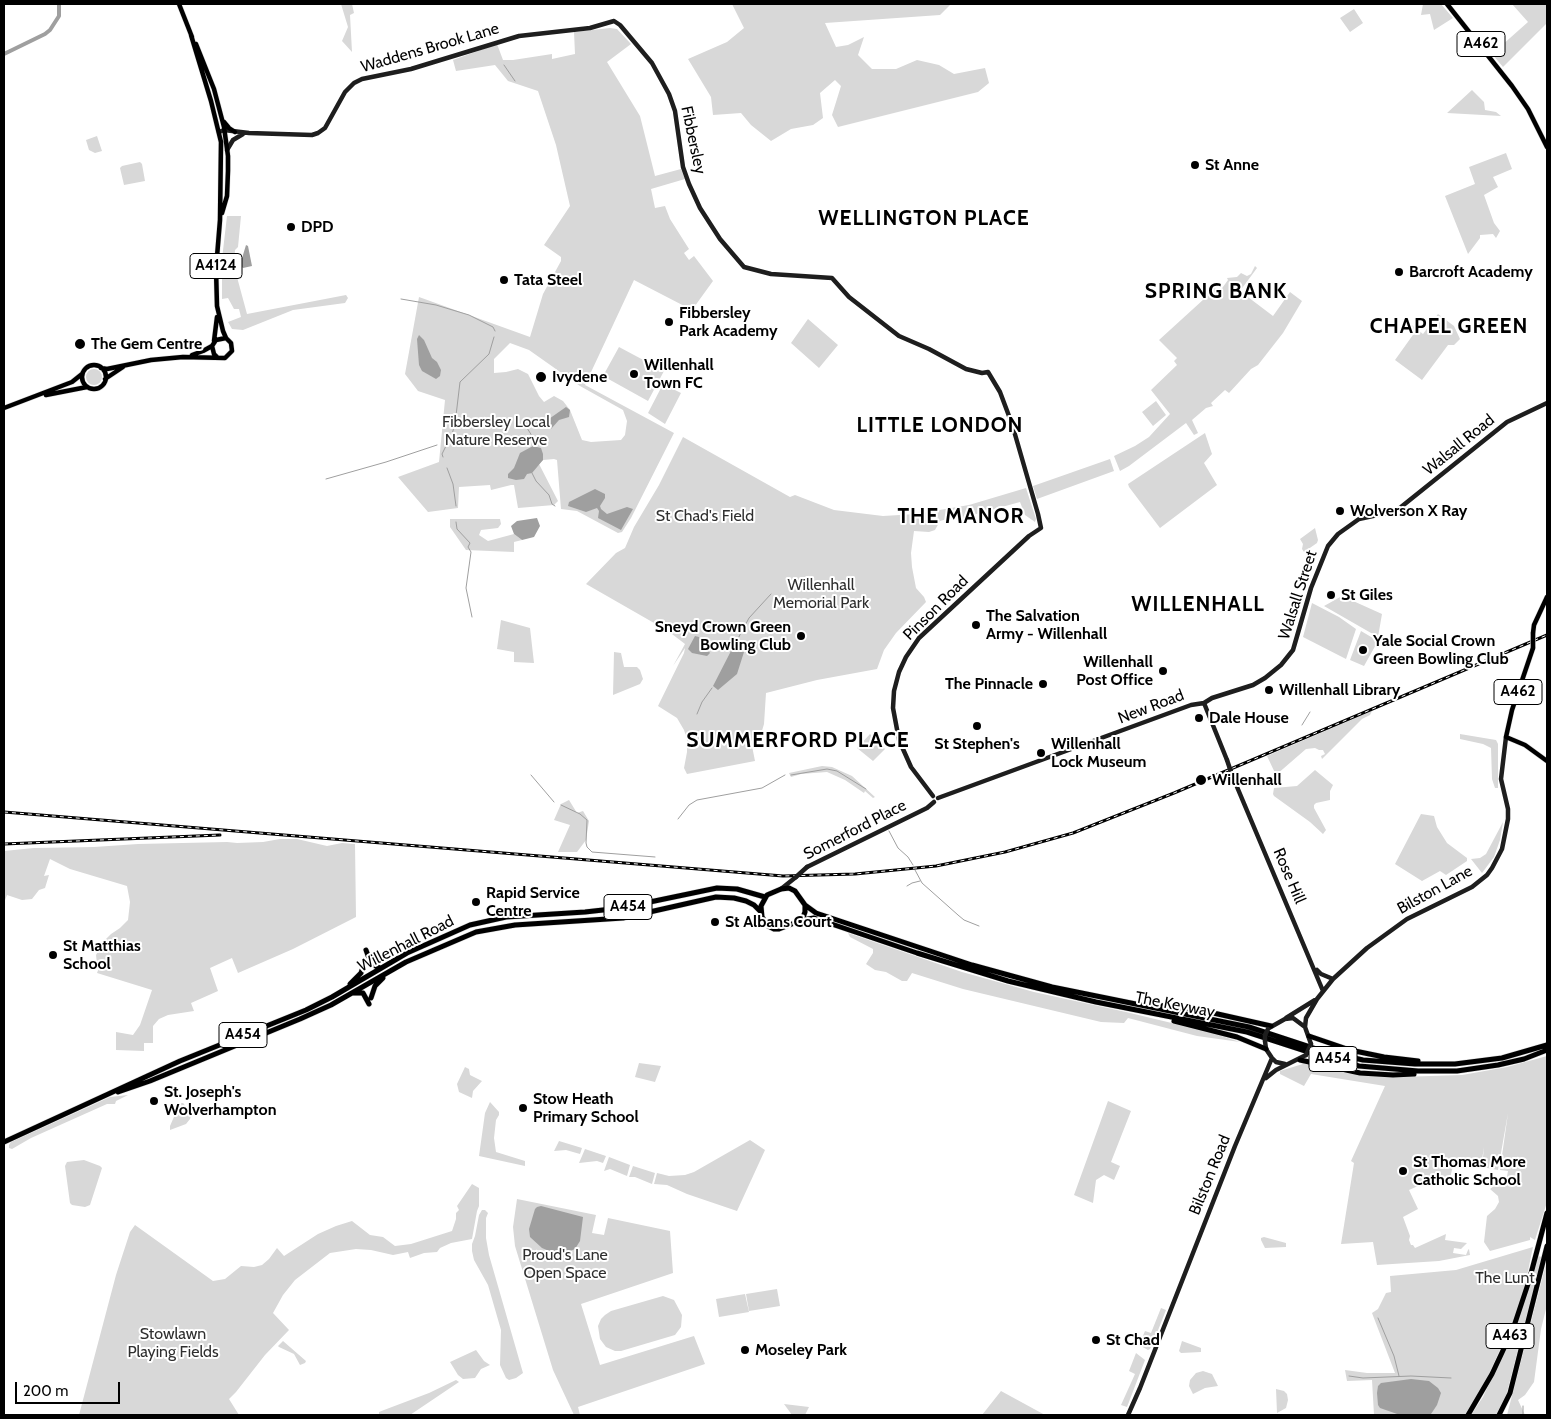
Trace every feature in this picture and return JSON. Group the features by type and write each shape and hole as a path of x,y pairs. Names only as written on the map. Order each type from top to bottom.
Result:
{"highway":[{"name":"Willenhall Road","path":"4,1142 175,1064 332,998 380,968 440,937 470,925 506,917 610,910 717,888 730,888 765,897"},
{"path":"761,912 761,906 765,897 781,889 789,888 795,891"},
{"name":"A454","path":"795,891 805,905"},
{"name":"Willenhall Road","path":"107,1095 150,1081 285,1025 331,1005 406,962 466,936 496,927 615,919 716,897 746,901 754,905 761,912"},
{"path":"802,920 805,905"},
{"name":"The Keyway","path":"805,905 816,913 843,925 1008,981 1051,992 1247,1032 1324,1057 1359,1066 1397,1070 1450,1071 1478,1068 1524,1058 1547,1050"},
{"name":"A454","path":"761,912 768,926 774,929 779,929 802,920"},
{"name":"The Keyway","path":"802,920 814,918 843,925 1009,976 1052,987 1249,1028 1319,1050 1363,1060 1416,1064 1455,1064 1502,1058 1547,1045"},
{"path":"366,950 371,964 380,968"},
{"path":"351,993 363,993 370,1001 377,982 406,962"},
{"path":"332,998 357,978 362,967"},
{"path":"1141,1005 1200,1010 1270,1027"},
{"path":"1145,1012 1237,1037 1266,1049"},
{"path":"1309,1036 1350,1050 1376,1056 1455,1064"},
{"path":"1524,1058 1547,1054"},
{"path":"1300,1060 1338,1069 1392,1075 1450,1071"},
{"name":"A463","path":"1468,1415 1492,1374 1513,1329 1529,1281 1547,1213"},
{"name":"A463","path":"1499,1415 1510,1394 1547,1246"}],"main road":[{"name":"A4124","path":"179,4 207,69 225,132 227,150 226,196 220,220"},
{"name":"A462","path":"1447,4 1512,86 1528,109 1547,147"},
{"name":"Waddens Brook Lane","path":"249,133 300,136 315,134 327,125 347,90 362,79 419,67 519,36 590,28 614,21"},
{"name":"Fibbersley","path":"614,21 620,25 652,63 669,94 675,111 683,167 689,184 709,222 744,267 783,276 832,278 849,297 899,336 929,349 966,369 982,373 988,372 997,387 1010,418 1041,528"},
{"name":"A4124","path":"191,35 219,132 222,168 216,270 218,314 213,344"},
{"path":"222,119 229,128 236,132"},
{"path":"219,132 249,133"},
{"path":"225,132 249,133"},
{"path":"227,150 233,140 243,134"},
{"name":"A4124","path":"218,314 226,338"},
{"path":"4,408 72,382 89,366 96,365 108,369 183,356 203,351 220,338 226,338 231,343 232,351 225,358 183,356"},
{"path":"213,344 214,354 217,357"},
{"path":"30,398 71,388 97,388 126,365"},
{"path":"101,368 104,371 105,380"},
{"path":"82,374 83,381 88,387"},
{"name":"Walsall Road","path":"1391,512 1415,496 1507,422 1547,403"},
{"name":"Walsall Street","path":"1204,703 1212,698 1253,685 1281,665 1291,654 1296,643 1311,588 1330,543 1344,529 1359,519 1391,512"},
{"name":"Pinson Road","path":"934,799 914,772 899,740 893,708 896,681 906,658 919,638 1029,536 1041,528"},
{"name":"Bilston Lane","path":"1333,980 1367,948 1398,925 1464,892 1482,880 1492,868 1502,849 1507,825 1508,809 1501,779 1506,737 1512,710 1532,648 1534,625 1547,597"},
{"name":"Rose Hill","path":"1204,703 1232,774 1314,965 1323,991"},
{"name":"New Road","path":"934,799 1191,705 1204,703"},
{"path":"1506,737 1525,745 1547,761"},
{"name":"Somerford Place","path":"781,889 807,867 926,808 934,799"},
{"path":"795,891 796,877"},
{"name":"Rose Hill","path":"1314,965 1321,974 1333,980"},
{"path":"1305,1027 1306,1018 1317,999 1333,980"},
{"path":"1289,1064 1280,1064 1272,1058 1266,1049 1265,1035 1270,1027 1317,999"},
{"path":"1263,1081 1276,1070 1306,1056 1311,1044 1305,1027 1293,1018 1285,1019"},
{"name":"Bilston Road","path":"1128,1415 1238,1138 1272,1058"}],"green space":[{"path":"341,4 352,4 354,13 350,15 352,52 342,41 348,27"},
{"path":"732,4 951,4 940,15 825,23 836,47 848,45 864,37 858,55 872,69 896,69 917,60 939,65 954,74 985,68 989,83 978,92 838,127 832,115 841,86 835,80 820,93 823,118 813,125 791,129 771,141 751,125 741,113 713,115 711,97 688,59 727,42 744,28"},
{"path":"1423,4 1441,4 1453,18 1434,30 1430,14 1421,15"},
{"path":"1512,4 1547,4 1547,23 1503,67 1492,54 1528,22"},
{"path":"1354,9 1363,23 1350,32 1340,18"},
{"name":"Fibbersley Local Nature Reserve","path":"617,29 631,44 607,62 640,116 655,176 681,169 685,179 651,189 655,208 665,206 670,219 689,249 684,253 689,260 694,256 713,281 692,310 634,280 585,385 674,433 631,518 622,532 618,533 577,511 561,509 557,460 554,459 543,460 539,464 558,501 554,505 518,508 514,485 491,490 490,485 459,487 458,508 428,512 398,477 439,462 445,400 418,391 405,374 419,297 530,337 543,294 561,261 561,257 544,245 570,206 556,145 538,91 508,81 495,65 456,71 453,60 497,44 503,60 552,54 552,59 575,54 574,32","holes":["510,343 529,350 580,386 623,410 627,421 625,435 621,440 591,442 582,440 570,410 563,401 554,396 544,402 528,374 518,369 494,373 494,359"]},
{"path":"1472,90 1484,102 1485,110 1496,112 1501,116 1447,113"},
{"path":"97,136 102,151 95,153 89,150 86,140"},
{"path":"1506,153 1512,169 1493,177 1498,187 1484,195 1494,223 1500,231 1496,238 1493,234 1480,235 1480,238 1468,254 1445,196 1475,184 1469,167"},
{"path":"140,162 145,181 124,185 120,168"},
{"path":"227,216 241,216 234,266 247,314 346,295 348,298 345,303 293,310 243,330 232,329 228,322 241,317 239,309 234,309 228,298 222,299 222,259"},
{"path":"1255,266 1257,268 1240,291 1273,316 1290,292 1302,301 1283,333 1258,365 1251,369 1229,393 1225,390 1211,403 1213,406 1206,408 1192,420 1198,433 1194,435 1186,423 1120,471 1114,456 1149,437 1170,414 1151,390 1177,365 1174,361 1177,358 1159,340 1204,299 1212,286 1220,291 1228,280 1227,278 1237,277 1241,273 1247,276 1251,274"},
{"path":"1438,314 1454,326 1460,339 1454,345 1448,345 1422,380 1395,360 1415,332 1406,325 1407,321 1423,334"},
{"path":"808,319 838,345 819,368 791,343"},
{"name":"Willenhall Town FC","path":"619,347 664,371 648,401 603,376"},
{"path":"94,369 100,371 102,377 100,383 94,385 88,383 86,377 88,371"},
{"path":"663,384 681,393 665,424 648,413"},
{"path":"1156,401 1166,415 1153,426 1142,412"},
{"path":"1205,433 1212,454 1204,463 1217,485 1160,528 1128,484"},
{"name":"Willenhall Memorial Park","path":"683,437 790,497 795,495 834,510 883,516 916,514 969,505 1026,488 1036,519 1035,522 1025,515 1020,502 969,516 966,520 947,519 940,521 935,530 929,532 914,531 911,553 912,567 916,588 926,602 896,633 884,650 877,669 817,680 766,693 764,724 761,734 751,741 755,761 687,774 684,768 687,739 684,730 677,718 658,706 684,653 685,648 673,666 685,644 668,631 586,584 616,553 625,548 634,527 659,485"},
{"path":"1110,459 1114,471 1037,499 1033,486"},
{"path":"450,519 500,519 501,524 498,528 481,530 479,535 488,541 514,534 522,540 514,542 514,552 466,550 450,527"},
{"path":"1315,528 1317,543 1304,552 1300,539"},
{"path":"1342,596 1382,614 1378,637 1324,606"},
{"path":"1312,603 1339,617 1356,629 1346,659 1303,637"},
{"path":"501,620 530,628 534,663 514,662 514,652 497,649"},
{"name":"Yale Social Crown Green Bowling Club","path":"1361,631 1378,641 1364,666 1350,660"},
{"path":"614,652 621,653 624,667 637,667 643,679 640,684 613,695"},
{"path":"1372,711 1370,715 1362,719 1322,759 1321,756 1325,754 1323,750 1315,748 1306,749 1276,775 1267,756"},
{"path":"870,734 885,749 873,761 857,748"},
{"path":"1460,734 1496,740 1498,744 1498,788 1495,788 1492,779 1491,748 1483,744 1460,739"},
{"path":"822,766 832,767 852,776 875,797 873,798 865,791 864,793 845,780 827,772 801,774 791,777 789,773"},
{"path":"1315,770 1333,785 1330,791 1330,800 1314,805 1326,830 1323,834 1273,794 1274,788 1297,786"},
{"path":"569,800 577,813 583,811 589,821 586,840 577,852 558,852 570,825 554,820 561,804"},
{"path":"1421,814 1434,816 1437,827 1447,843 1467,858 1467,861 1446,875 1440,871 1422,881 1395,864"},
{"path":"1503,822 1500,840 1494,857 1482,873 1471,859 1480,858 1486,854"},
{"path":"297,839 327,846 342,843 355,844 356,917 293,949 238,973 232,958 210,968 218,991 191,1003 194,1011 168,1015 159,1019 153,1026 153,1043 144,1043 144,1051 116,1050 116,1032 133,1035 140,1025 152,990 97,973 100,965 97,964 96,955 103,942 128,920 130,902 127,886 70,869 50,859 44,876 49,875 45,888 39,890 32,899 22,900 7,895 4,903 4,851 138,844 263,842"},
{"path":"848,933 962,972 1034,992 1209,1032 1240,1042 1197,1036 1128,1018 1124,1023 1101,1022 963,989 912,973 907,981 902,981 886,972 875,970 866,964 873,953 873,949 850,937"},
{"path":"1547,1056 1547,1202 1535,1240 1530,1237 1530,1240 1490,1251 1484,1242 1487,1216 1495,1209 1499,1202 1498,1196 1490,1189 1494,1186 1505,1187 1508,1171 1500,1170 1508,1113 1498,1170 1482,1167 1484,1147 1481,1166 1454,1161 1449,1183 1427,1182 1409,1190 1418,1209 1403,1217 1410,1236 1411,1245 1415,1248 1446,1234 1445,1240 1467,1243 1461,1249 1454,1248 1453,1253 1466,1255 1469,1249 1470,1255 1439,1261 1377,1265 1373,1242 1341,1244 1354,1163 1351,1161 1385,1086 1311,1074 1304,1086 1280,1074 1280,1071 1306,1063 1346,1072 1399,1077 1462,1075 1507,1067"},
{"path":"639,1063 661,1066 655,1082 635,1077"},
{"path":"465,1067 469,1069 470,1075 482,1081 473,1091 472,1098 459,1092 457,1084"},
{"path":"128,1095 116,1101 115,1104 107,1104 31,1138 12,1149 9,1148 11,1142 110,1097"},
{"path":"1108,1101 1131,1111 1111,1162 1120,1166 1114,1180 1104,1175 1096,1180 1093,1203 1074,1195"},
{"path":"490,1102 499,1112 494,1138 496,1152 525,1161 525,1166 479,1156 485,1113"},
{"path":"180,1103 184,1104 191,1116 190,1119 186,1124 170,1130 170,1126"},
{"path":"750,1140 765,1150 737,1211 667,1185 654,1184 657,1173 669,1176 685,1175 694,1172"},
{"path":"559,1141 582,1148 580,1154 566,1150 554,1151"},
{"path":"585,1149 606,1156 603,1163 597,1161 579,1163"},
{"path":"609,1157 630,1165 627,1176 610,1169 604,1171"},
{"path":"84,1160 102,1168 90,1205 85,1207 70,1203 65,1166 67,1162"},
{"path":"633,1166 655,1173 652,1184 635,1177 629,1177"},
{"name":"Stowlawn Playing Fields","path":"472,1184 479,1188 479,1206 472,1239 451,1243 440,1248 437,1252 424,1253 410,1258 408,1252 393,1255 356,1249 330,1253 295,1280 283,1295 273,1313 289,1330 265,1355 229,1399 239,1415 79,1415 116,1275 130,1232 135,1225 213,1281 225,1279 241,1266 254,1267 262,1265 277,1248 284,1256 318,1234 352,1221 370,1235 383,1237 395,1246 411,1244 452,1231 456,1213 459,1210 457,1206"},
{"name":"Proud's Lane Open Space","path":"517,1199 596,1215 592,1233 604,1235 608,1218 670,1231 673,1273 581,1304 600,1365 694,1336 705,1364 578,1407 580,1415 574,1415 553,1370 515,1246 513,1227"},
{"path":"482,1210 488,1213 486,1218 486,1238 489,1255 523,1373 509,1380 506,1378 500,1365 501,1330 488,1285 474,1260 472,1251 479,1215"},
{"path":"1264,1237 1286,1243 1286,1247 1265,1248 1261,1240"},
{"name":"The Lunt","path":"1533,1247 1524,1290 1514,1319 1483,1387 1465,1415 1374,1415 1372,1380 1347,1381 1345,1370 1367,1373 1395,1373 1372,1313 1378,1309 1386,1293 1391,1292 1390,1276 1456,1270"},
{"path":"1538,1256 1542,1257 1506,1396 1497,1415 1471,1415 1483,1397 1515,1327 1527,1296"},
{"path":"1547,1260 1547,1305 1541,1329 1534,1382 1525,1395 1518,1400 1525,1415 1507,1415"},
{"path":"777,1289 780,1306 749,1311 746,1294"},
{"path":"745,1294 749,1312 719,1317 716,1299"},
{"path":"663,1296 674,1300 682,1315 681,1327 675,1335 621,1351 615,1351 606,1347 600,1339 598,1326 605,1315 611,1311"},
{"path":"1161,1308 1166,1310 1153,1343 1148,1350 1139,1345 1145,1331 1151,1333"},
{"path":"283,1341 306,1361 305,1363 300,1365 294,1354 278,1346"},
{"path":"1182,1341 1201,1348 1201,1352 1181,1353 1179,1351"},
{"path":"476,1350 484,1361 490,1365 481,1369 475,1378 463,1379 458,1375 450,1362"},
{"path":"1136,1353 1145,1360 1127,1407 1121,1405 1135,1374 1129,1371"},
{"path":"1203,1371 1212,1374 1218,1386 1205,1388 1193,1394 1189,1386 1190,1380 1196,1373"},
{"path":"456,1380 459,1382 410,1415 379,1415 379,1412 429,1393"},
{"path":"1276,1389 1284,1391 1287,1394 1288,1400 1286,1408 1277,1413"},
{"path":"1001,1391 1045,1415 982,1415"},
{"path":"784,1404 809,1407 805,1415 792,1415"}],"shaded area":[{"path":"246,245 248,246 252,266 243,268 240,265"},
{"path":"419,335 424,340 432,358 437,362 441,370 440,376 436,379 422,371 419,365 417,339"},
{"path":"566,407 570,410 569,417 559,420 551,429 546,421"},
{"path":"533,446 541,448 543,460 524,479 508,478 508,474 514,468 520,453"},
{"path":"595,489 605,494 605,498 600,506 607,514 627,507 633,509 621,530 598,518 599,511 597,508 586,512 568,506 569,502"},
{"path":"537,518 540,526 534,537 522,540 514,534 511,526 517,521"},
{"path":"695,636 699,637 710,653 707,656 692,653 688,649"},
{"path":"737,648 744,652 737,674 718,690 713,686 732,649"},
{"path":"541,1206 583,1217 580,1241 575,1249 565,1253 549,1251 542,1248 530,1237 529,1229 535,1209"},
{"path":"1411,1379 1429,1381 1441,1393 1437,1405 1431,1414 1400,1415 1380,1408 1377,1393 1378,1386 1381,1383"}],"waterway":[{"path":"4,54 50,30 59,16 59,4"},
{"path":"504,65 515,81"},
{"path":"401,299 436,305 469,315 493,327 495,331"},
{"path":"443,457 442,454 455,424 460,382 489,354 494,337"},
{"path":"533,446 534,439 527,428 527,422 536,420 546,421"},
{"path":"326,479 437,445"},
{"path":"447,468 453,484 456,506"},
{"path":"532,473 555,506"},
{"path":"456,522 457,529 470,543 468,547 471,552 466,588 472,617"},
{"path":"734,646 749,618 771,594"},
{"path":"697,714 702,702 712,688"},
{"path":"1302,725 1310,712"},
{"path":"791,775 827,769 837,771 866,789"},
{"path":"531,775 554,802"},
{"path":"678,819 689,805 697,800 762,788 785,775"},
{"path":"561,805 580,814 587,820 586,843 592,852 655,857"},
{"path":"889,831 898,848 908,857 913,865"},
{"path":"915,870 922,883 958,915 964,920 979,926"},
{"path":"907,886 920,881"},
{"path":"1378,1318 1394,1356 1399,1376"},
{"path":"1349,1376 1363,1378 1411,1376 1451,1378"},
{"path":"1523,1406 1523,1415"}],"railway":[{"path":"4,812 783,876 855,874 936,866 1005,852 1073,833 1174,793 1547,635"},
{"path":"4,844 220,835"}],"place":[{"name":"St Anne","path":"1195,165"},
{"name":"DPD","path":"291,227"},
{"name":"Barcroft Academy","path":"1399,272"},
{"name":"Tata Steel","path":"504,280"},
{"name":"Fibbersley Park Academy","path":"669,322"},
{"name":"The Gem Centre","path":"80,344"},
{"name":"Willenhall Town FC","path":"634,374"},
{"name":"Ivydene","path":"541,377"},
{"name":"Wolverson X Ray","path":"1340,511"},
{"name":"St Giles","path":"1331,595"},
{"name":"The Salvation Army - Willenhall","path":"976,625"},
{"name":"Sneyd Crown Green Bowling Club","path":"801,636"},
{"name":"Yale Social Crown Green Bowling Club","path":"1363,650"},
{"name":"Willenhall Post Office","path":"1163,671"},
{"name":"The Pinnacle","path":"1043,684"},
{"name":"Willenhall Library","path":"1269,690"},
{"name":"Dale House","path":"1199,718"},
{"name":"St Stephen's","path":"977,726"},
{"name":"Willenhall Lock Museum","path":"1041,753"},
{"name":"Willenhall","path":"1201,780"},
{"name":"Rapid Service Centre","path":"476,902"},
{"name":"St Albans Court","path":"715,922"},
{"name":"St Matthias School","path":"53,955"},
{"name":"St. Joseph's Wolverhampton","path":"154,1101"},
{"name":"Stow Heath Primary School","path":"523,1108"},
{"name":"St Thomas More Catholic School","path":"1403,1171"},
{"name":"St Chad","path":"1096,1340"},
{"name":"Moseley Park","path":"745,1350"}],"district":[{"name":"WELLINGTON PLACE","path":"924,219"},
{"name":"SPRING BANK","path":"1216,292"},
{"name":"CHAPEL GREEN","path":"1449,327"},
{"name":"LITTLE LONDON","path":"940,426"},
{"name":"THE MANOR","path":"961,517"},
{"name":"WILLENHALL","path":"1198,605"},
{"name":"SUMMERFORD PLACE","path":"798,741"}],"park label":[{"name":"St Chad's Field","path":"705,516"}]}
